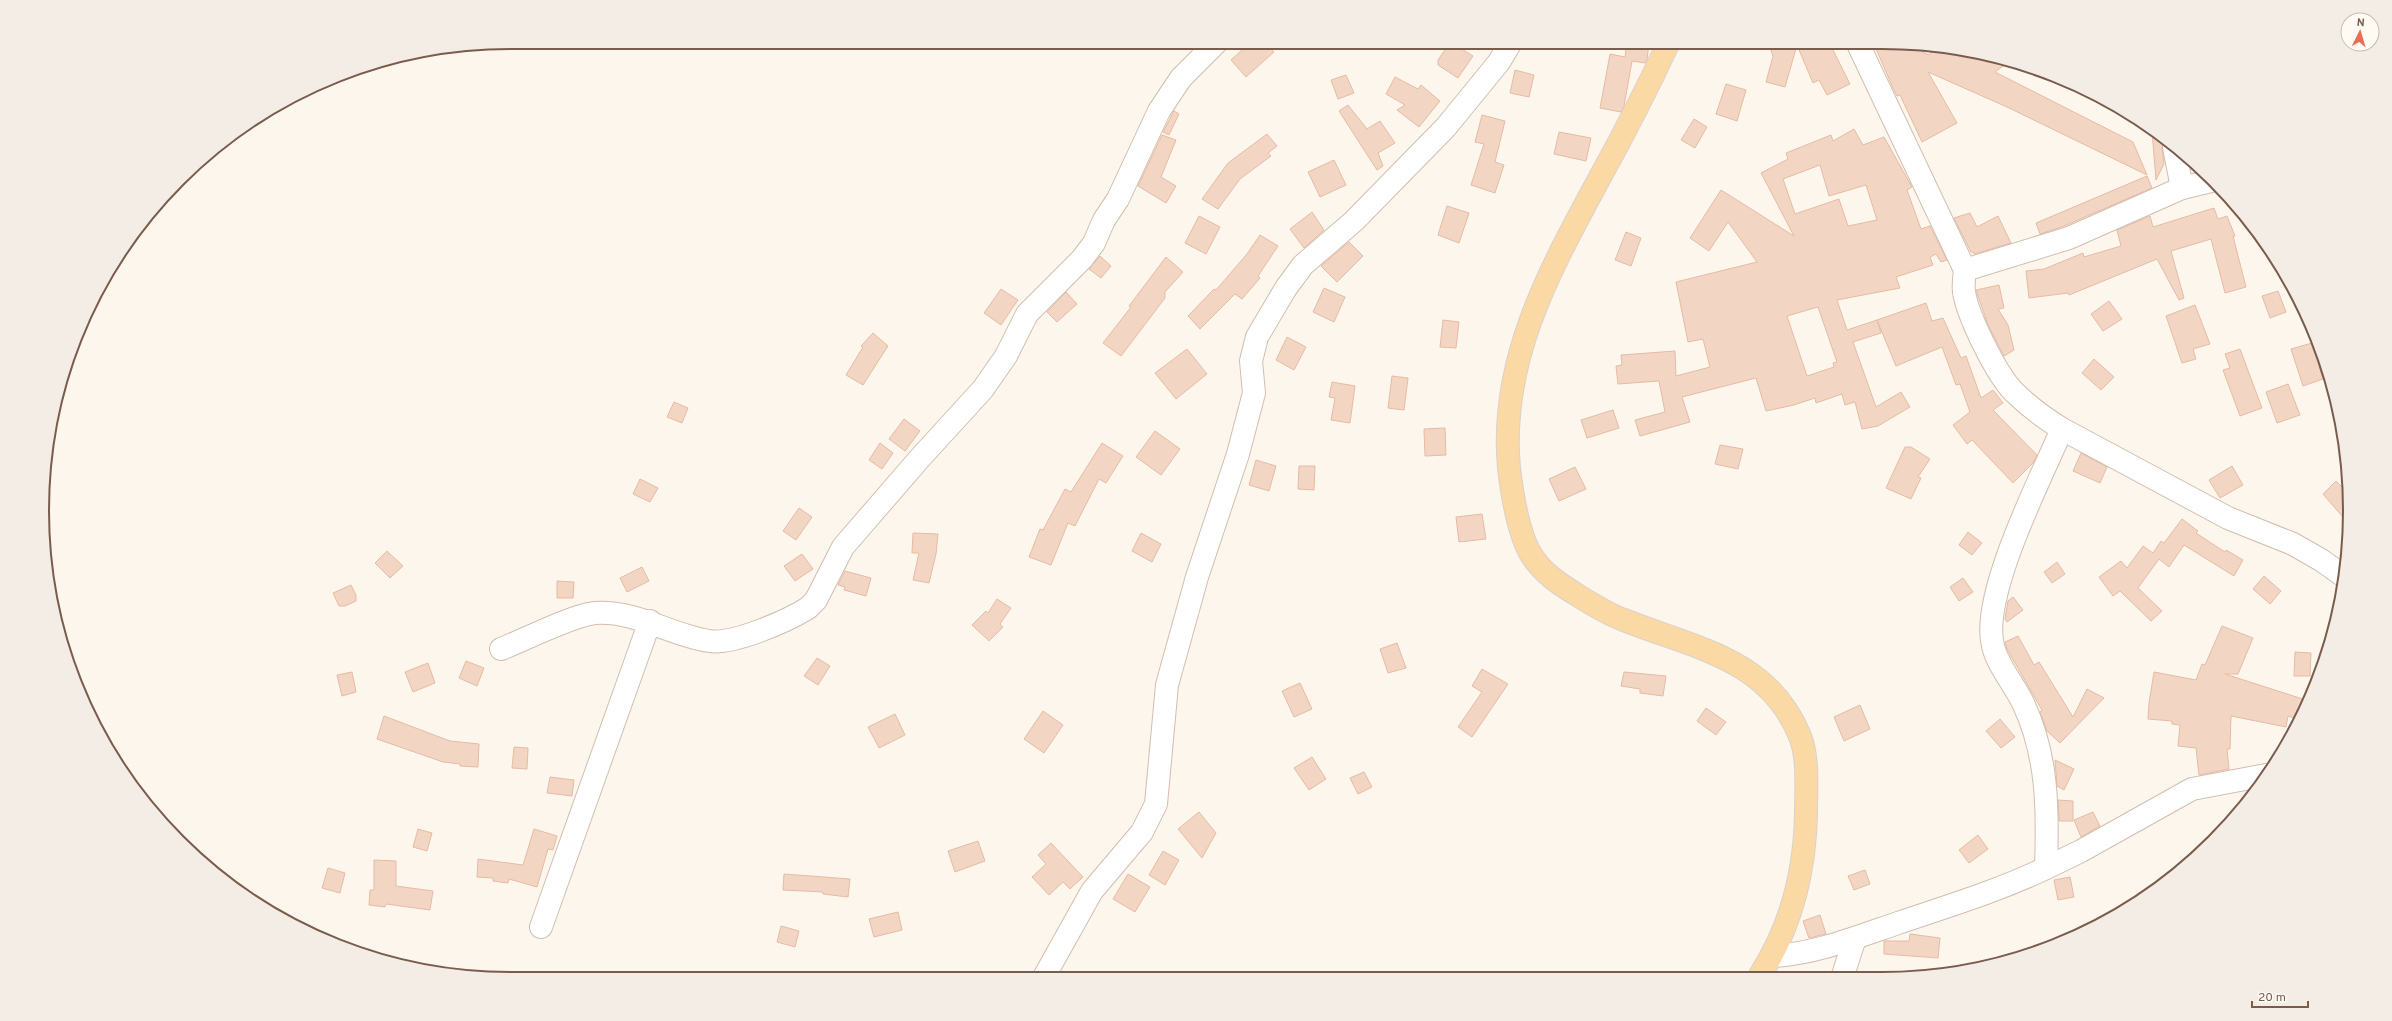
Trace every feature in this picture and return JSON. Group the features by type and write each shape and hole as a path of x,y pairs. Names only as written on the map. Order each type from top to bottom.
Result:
{"main road":[{"path":"1666,49 1642,99 1547,277 1530,319 1520,356 1511,405 1508,430 1509,469 1520,525 1530,554 1546,573 1602,610 1621,619 1726,658 1756,676 1783,704 1801,737 1806,777 1805,838 1789,917 1772,956 1762,972"}],"street":[{"path":"502,649 587,614 605,613 650,621 692,637 710,641 725,641 742,637 808,608 816,600 843,547 920,458 983,389 1006,356 1027,314 1082,259 1094,243 1104,220 1118,200 1159,111 1181,78 1210,49"},
{"path":"1047,972 1092,891 1142,832 1156,804 1167,685 1197,577 1238,454 1254,393 1251,361 1258,337 1286,288 1303,265 1354,221 1446,127 1499,62 1507,49"},
{"path":"1860,49 1965,270 1964,288 1968,305 1987,350 2012,390 2039,414 2062,429 2228,518 2294,544 2339,573"},
{"path":"2176,155 2182,188"},
{"path":"1965,270 2069,238 2182,188 2206,182"},
{"path":"2046,868 2046,795 2042,754 2024,704 1993,646 1991,635 1994,603 2010,551 2062,429"},
{"path":"541,927 650,621"},
{"path":"1772,956 1795,955 1855,938 2008,886 2081,851 2192,789 2258,776"},
{"path":"1844,972 1855,938"}],"building":[{"path":"1243,49 1271,49 1274,52 1246,77 1231,60"},
{"path":"1445,49 1462,49 1473,56 1458,78 1438,65 1438,60"},
{"path":"1626,49 1648,49 1647,60 1645,63 1632,61 1624,106 1621,112 1600,108 1610,54 1625,57"},
{"path":"1770,49 1796,49 1785,87 1766,82 1773,56"},
{"path":"1799,49 1832,49 1850,84 1827,95 1819,80 1813,83"},
{"path":"1876,49 1920,51 1929,55 1931,52 1942,53 2004,66 1995,72 2133,142 2147,175 2007,107 1928,72 1957,123 1922,142 1900,95 1897,96"},
{"path":"1515,70 1534,75 1529,97 1510,93"},
{"path":"1346,75 1354,93 1338,99 1331,80"},
{"path":"1395,77 1418,89 1421,85 1440,101 1419,127 1397,110 1405,105 1386,94"},
{"path":"1726,84 1746,90 1737,121 1716,114"},
{"path":"1348,105 1367,129 1380,121 1395,143 1378,153 1383,166 1377,170 1339,111"},
{"path":"1174,111 1179,114 1169,135 1163,132"},
{"path":"1482,115 1505,121 1495,162 1504,165 1495,193 1471,185 1484,144 1475,142"},
{"path":"1694,119 1707,127 1695,148 1681,140"},
{"path":"1854,129 1863,145 1884,137 1912,187 1907,190 1921,229 1930,226 1947,260 1941,262 1936,254 1930,257 1933,265 1896,277 1900,288 1837,300 1847,330 1877,320 1881,333 1853,342 1876,407 1901,392 1910,407 1878,426 1862,429 1855,402 1845,405 1842,394 1816,403 1815,398 1794,405 1766,411 1756,378 1682,397 1690,422 1640,436 1635,420 1665,412 1659,381 1618,384 1616,366 1622,365 1621,355 1675,351 1676,376 1710,367 1703,339 1688,342 1676,282 1757,262 1728,222 1709,251 1690,238 1721,190 1794,236 1761,173 1788,159 1786,153 1831,135 1833,141","holes":["1820,165 1829,196 1866,185 1877,220 1848,226 1839,199 1795,214 1783,179","1818,307 1837,362 1833,363 1834,367 1807,376 1787,316"]},
{"path":"1559,132 1591,138 1586,161 1554,154"},
{"path":"1267,134 1277,146 1268,153 1271,156 1240,179 1218,209 1202,199 1228,163"},
{"path":"1162,135 1176,140 1161,177 1176,186 1166,203 1138,186"},
{"path":"2153,137 2163,145 2164,164 2156,180"},
{"path":"1334,160 1346,185 1320,197 1308,172"},
{"path":"2147,176 2152,188 2064,226 2040,234 2036,223"},
{"path":"1447,206 1469,213 1459,243 1438,235"},
{"path":"2214,208 2218,219 2227,216 2235,236 2233,236 2246,287 2225,293 2211,239 2171,251 2184,298 2179,300 2157,259 2069,295 2068,293 2029,298 2026,271 2044,269 2083,253 2084,257 2121,246 2117,230 2150,216 2153,227"},
{"path":"1312,212 1324,230 1304,248 1290,229"},
{"path":"1970,213 1977,227 1998,216 2011,243 1974,254 1971,252 1954,218"},
{"path":"1199,216 1220,227 1206,254 1185,243"},
{"path":"1626,232 1641,238 1631,266 1615,260"},
{"path":"1260,235 1278,246 1258,276 1260,278 1242,299 1235,294 1200,329 1188,316 1214,289 1216,290 1247,254"},
{"path":"1349,242 1363,256 1337,282 1321,266"},
{"path":"1100,256 1111,266 1101,278 1089,269"},
{"path":"1166,257 1183,272 1165,292 1165,298 1121,356 1103,343 1131,307 1129,306"},
{"path":"1999,285 2004,308 1998,309 2008,325 2014,350 2004,356 1988,325 1976,290"},
{"path":"1324,288 1345,297 1334,322 1313,312"},
{"path":"1001,289 1018,300 1001,325 984,313"},
{"path":"2278,291 2286,312 2270,318 2262,296"},
{"path":"1066,292 1077,304 1057,322 1047,312"},
{"path":"2109,301 2122,319 2103,331 2091,314"},
{"path":"1926,303 1932,321 1943,318 1961,358 1966,356 1981,398 1993,390 2003,403 1993,410 2037,455 2033,463 2013,483 1972,440 1967,444 1953,425 1970,412 1960,384 1956,385 1942,347 1896,366 1877,320"},
{"path":"2195,305 2210,344 2193,349 2196,359 2182,363 2166,316"},
{"path":"1443,320 1459,322 1456,348 1440,347"},
{"path":"873,333 888,346 863,385 846,375 863,347 861,346"},
{"path":"1287,337 1306,347 1294,370 1276,360"},
{"path":"2312,343 2323,379 2303,386 2291,349"},
{"path":"1187,349 1207,374 1176,399 1155,373"},
{"path":"2240,349 2262,408 2240,416 2223,370 2230,368 2225,354"},
{"path":"2094,359 2114,377 2101,390 2082,373"},
{"path":"1392,376 1408,378 1404,410 1388,408"},
{"path":"1332,382 1355,386 1350,423 1331,420 1335,398 1329,397"},
{"path":"2288,384 2300,415 2277,423 2266,392"},
{"path":"674,402 688,408 682,423 667,417"},
{"path":"1613,410 1619,428 1587,438 1581,420"},
{"path":"904,419 920,431 905,451 889,439"},
{"path":"1445,428 1446,455 1425,456 1424,429"},
{"path":"1155,431 1180,449 1161,475 1136,457"},
{"path":"880,443 893,453 882,469 869,460"},
{"path":"1102,443 1123,456 1106,483 1099,479 1075,526 1068,523 1051,565 1029,557 1040,529 1043,530 1065,489 1071,492"},
{"path":"1720,445 1743,449 1738,469 1715,464"},
{"path":"1905,447 1911,447 1930,459 1918,477 1921,478 1911,499 1886,488"},
{"path":"2081,453 2107,467 2100,483 2073,471"},
{"path":"1256,460 1276,466 1269,491 1249,485"},
{"path":"1299,466 1315,466 1314,490 1298,489"},
{"path":"2232,466 2243,485 2220,498 2209,480"},
{"path":"1575,467 1586,489 1559,501 1549,479"},
{"path":"640,479 658,488 650,502 633,494"},
{"path":"2336,481 2342,487 2343,517 2323,494"},
{"path":"799,508 812,517 796,540 783,531"},
{"path":"1482,514 1486,539 1459,542 1456,517"},
{"path":"2182,519 2198,531 2196,533 2225,552 2226,550 2243,560 2234,576 2184,545 2169,567 2159,559 2138,588 2162,611 2151,621 2120,591 2113,596 2099,577 2121,561 2127,568 2143,546 2153,553 2161,541 2164,543"},
{"path":"1968,532 1982,543 1972,555 1959,545"},
{"path":"913,533 938,534 936,554 929,583 913,580 919,553 912,553"},
{"path":"1141,533 1161,544 1152,562 1132,551"},
{"path":"387,551 403,566 390,578 375,563"},
{"path":"802,554 813,569 795,581 784,566"},
{"path":"2057,562 2065,574 2052,583 2044,572"},
{"path":"642,567 649,581 627,592 620,578"},
{"path":"845,571 871,578 866,596 844,590 845,587 838,585"},
{"path":"2264,576 2281,591 2270,604 2253,589"},
{"path":"1963,578 1973,592 1959,601 1950,587"},
{"path":"557,581 574,582 573,598 557,598"},
{"path":"351,585 356,595 356,601 345,606 339,606 333,593"},
{"path":"2013,597 2023,610 2007,622 2005,619 2008,601"},
{"path":"997,599 1011,608 1000,624 1003,627 989,641 972,625 986,611 988,613"},
{"path":"2222,626 2253,638 2238,674 2225,674 2302,699 2293,718 2288,716 2286,727 2231,716 2230,749 2227,749 2229,769 2199,775 2196,748 2178,746 2180,725 2172,724 2172,721 2148,719 2154,672 2196,680 2202,664 2205,665"},
{"path":"2018,636 2034,665 2039,662 2073,717 2087,689 2104,698 2060,743 2047,731 2040,712 2042,710 2007,649 2005,642"},
{"path":"1397,643 1406,668 1388,673 1380,649"},
{"path":"2295,652 2311,653 2310,676 2294,676"},
{"path":"817,658 830,666 818,685 804,676"},
{"path":"466,661 484,668 477,686 459,678"},
{"path":"428,663 435,683 413,692 405,672"},
{"path":"1482,669 1508,684 1472,737 1458,727 1482,692 1472,686"},
{"path":"352,672 356,692 342,696 337,675"},
{"path":"1624,672 1666,676 1663,696 1640,693 1640,689 1621,686"},
{"path":"1300,683 1312,709 1294,717 1282,691"},
{"path":"1860,705 1870,729 1844,741 1834,717"},
{"path":"1706,708 1726,722 1716,735 1697,721"},
{"path":"1043,711 1063,725 1044,753 1024,739"},
{"path":"895,714 905,735 879,748 868,727"},
{"path":"384,716 450,741 479,744 478,767 460,766 460,764 443,762 377,739"},
{"path":"2000,719 2015,737 2001,748 1986,731"},
{"path":"514,747 528,748 527,769 512,768"},
{"path":"1312,757 1326,779 1309,790 1294,768"},
{"path":"2055,760 2074,769 2064,790 2057,786"},
{"path":"1364,772 1372,787 1358,794 1350,778"},
{"path":"550,777 574,780 572,796 547,793"},
{"path":"2058,800 2073,801 2073,821 2059,821"},
{"path":"1199,812 1216,833 1202,858 1178,829"},
{"path":"2093,812 2100,826 2081,837 2074,820"},
{"path":"418,829 432,833 427,851 413,847"},
{"path":"534,829 557,836 553,850 548,849 537,887 509,879 508,883 493,881 493,878 477,877 478,859 523,865"},
{"path":"1978,835 1988,849 1969,863 1959,850"},
{"path":"978,841 985,861 955,872 948,851"},
{"path":"1051,843 1083,877 1070,889 1063,882 1049,895 1032,877 1046,864 1038,855"},
{"path":"1163,851 1179,860 1165,885 1149,875"},
{"path":"374,860 396,861 396,886 433,891 430,910 386,904 385,907 369,905 370,890 374,890"},
{"path":"328,868 345,873 340,893 322,888"},
{"path":"1865,870 1870,884 1854,890 1848,876"},
{"path":"784,874 850,879 848,897 823,894 823,892 783,890"},
{"path":"1128,874 1150,887 1135,912 1113,899"},
{"path":"2070,877 2074,897 2058,900 2054,880"},
{"path":"898,912 902,930 874,937 869,919"},
{"path":"1820,915 1826,934 1809,938 1803,921"},
{"path":"781,926 799,931 795,947 777,942"},
{"path":"1910,934 1940,938 1938,958 1884,954 1884,941 1909,941"}]}
